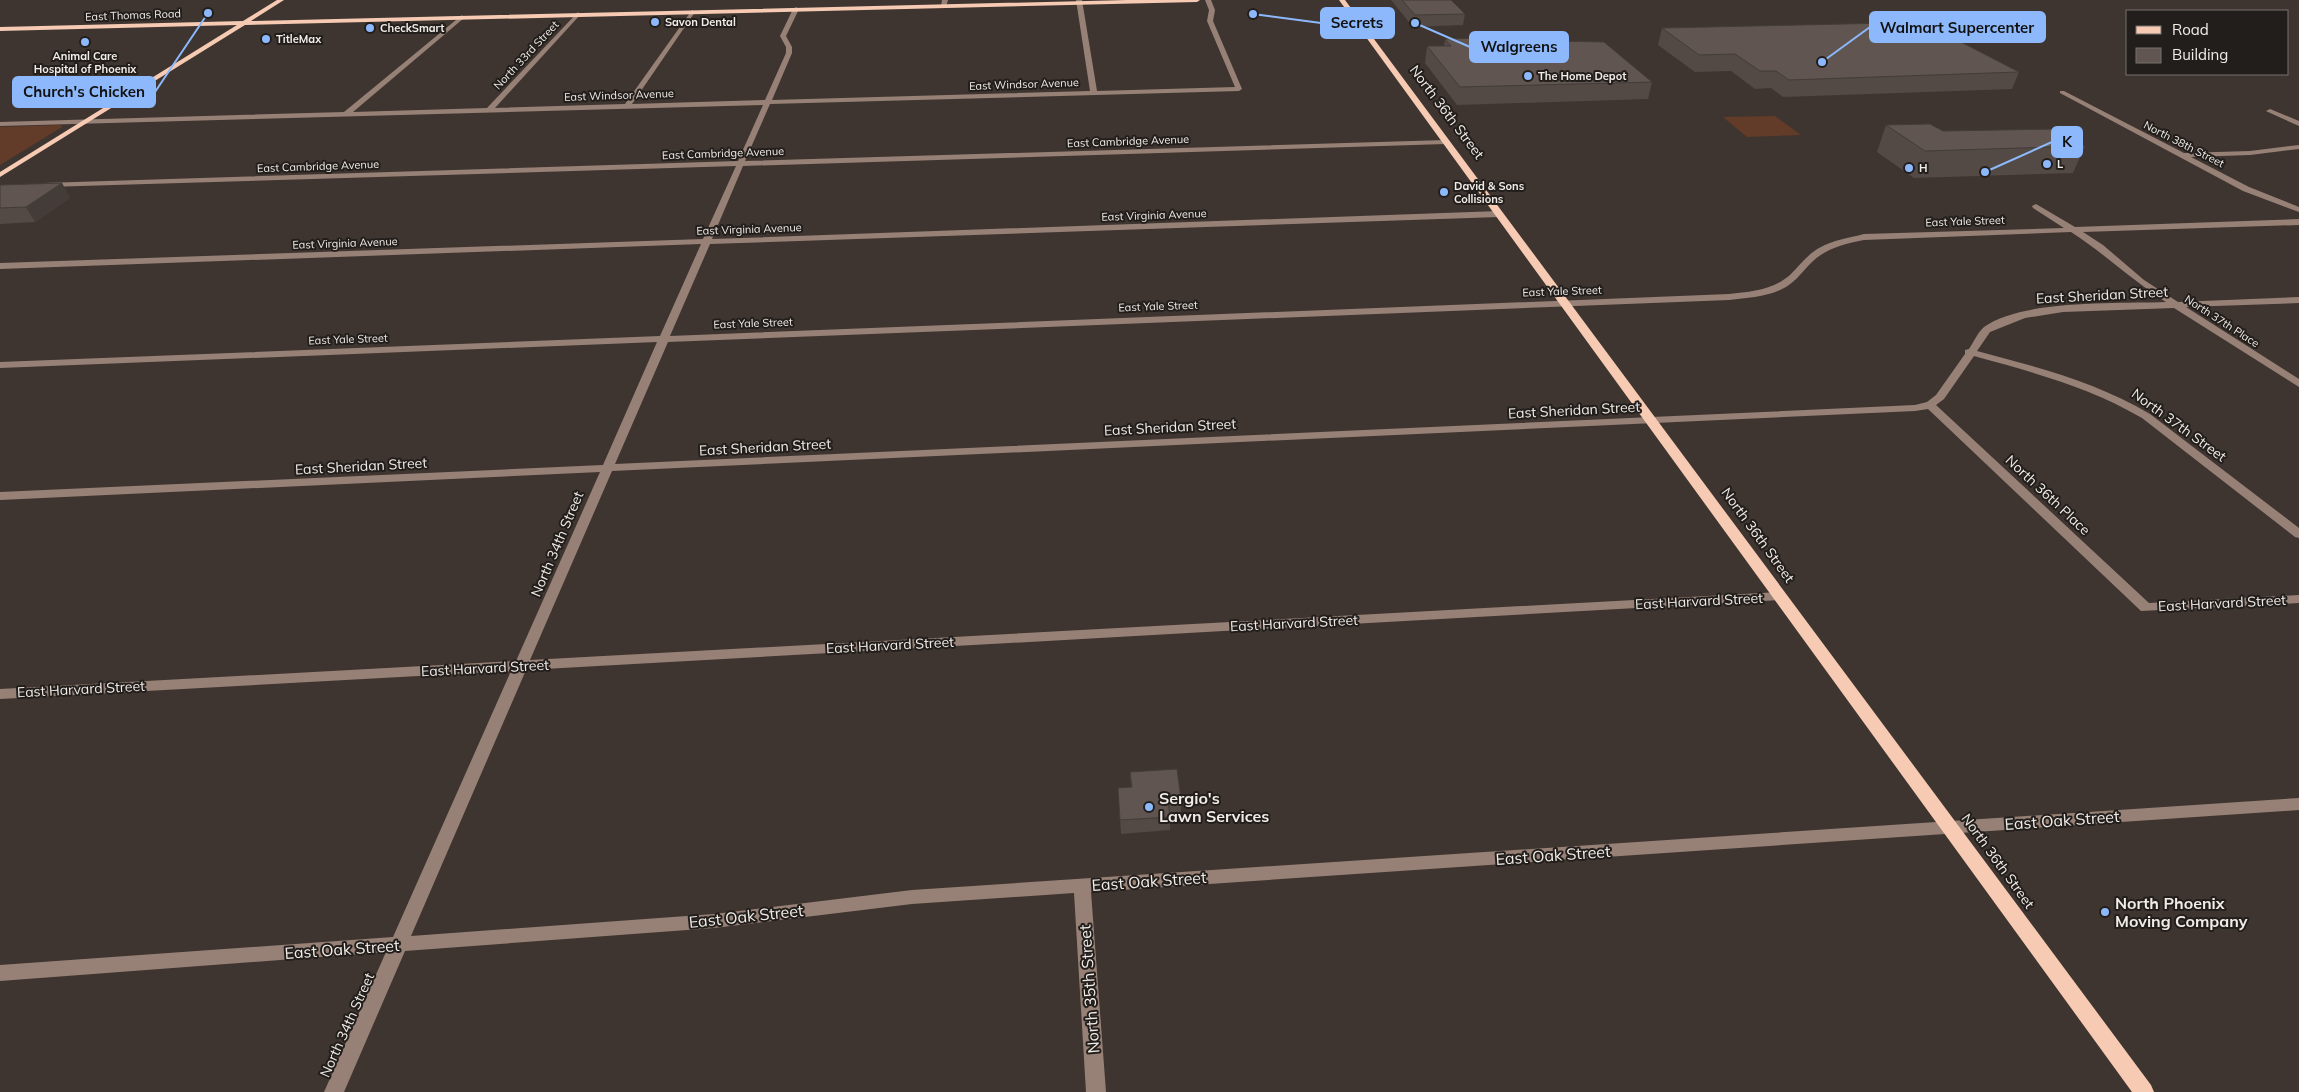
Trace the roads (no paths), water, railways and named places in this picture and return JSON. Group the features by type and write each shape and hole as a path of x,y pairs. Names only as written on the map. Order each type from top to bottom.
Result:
{"main road":[{"path":"0,175 281,0"},
{"name":"East Thomas Road","path":"0,29 692,12 944,3 1197,0"},
{"name":"North 36th Street","path":"1342,0 2144,1092"}],"street":[{"name":"East Windsor Avenue","path":"0,124 1239,88 1210,21 1212,10 1208,0"},
{"path":"1079,1 1094,93"},
{"name":"North 34th Street","path":"334,1092 790,50 783,36 796,9"},
{"path":"627,106 692,12"},
{"name":"North 33rd Street","path":"489,110 578,14"},
{"path":"346,114 462,17"},
{"name":"North 38th Street","path":"2062,92 2256,193 2299,210"},
{"path":"2270,111 2299,124"},
{"name":"East Cambridge Avenue","path":"38,186 1446,142"},
{"path":"2182,156 2250,153 2299,147"},
{"name":"North 37th Place","path":"2036,206 2100,247 2141,282 2299,384"},
{"name":"East Virginia Avenue","path":"0,266 1499,214"},
{"name":"East Yale Street","path":"0,365 1565,304 1751,295 1782,285 1820,250 1832,244 1864,237 2299,222"},
{"name":"East Sheridan Street","path":"0,496 1897,410 1930,405 1940,396 1969,352 1987,330 1998,323 2016,316 2066,310 2299,300"},
{"name":"North 37th Street","path":"1969,352 2100,390 2125,403 2146,416 2299,534"},
{"name":"North 36th Place","path":"1930,405 2146,608"},
{"name":"East Harvard Street","path":"0,694 1780,596"},
{"name":"East Harvard Street","path":"2146,608 2299,599"},
{"name":"East Oak Street","path":"0,973 714,921 912,897 2299,804"},
{"name":"North 35th Street","path":"1082,886 1096,1092"}],"place":[{"name":"Church's Chicken","path":"208,13"},
{"name":"Secrets","path":"1253,14"},
{"name":"Savon Dental","path":"655,22"},
{"name":"Walgreens","path":"1415,23"},
{"name":"CheckSmart","path":"370,28"},
{"name":"TitleMax","path":"266,39"},
{"name":"Animal Care Hospital of Phoenix","path":"85,42"},
{"name":"Walmart Supercenter","path":"1822,62"},
{"name":"The Home Depot","path":"1528,76"},
{"name":"L","path":"2047,164"},
{"name":"H","path":"1909,168"},
{"name":"K","path":"1985,172"},
{"name":"David & Sons Collisions","path":"1444,192"},
{"name":"Sergio's Lawn Services","path":"1149,807"},
{"name":"North Phoenix Moving Company","path":"2105,912"}]}
